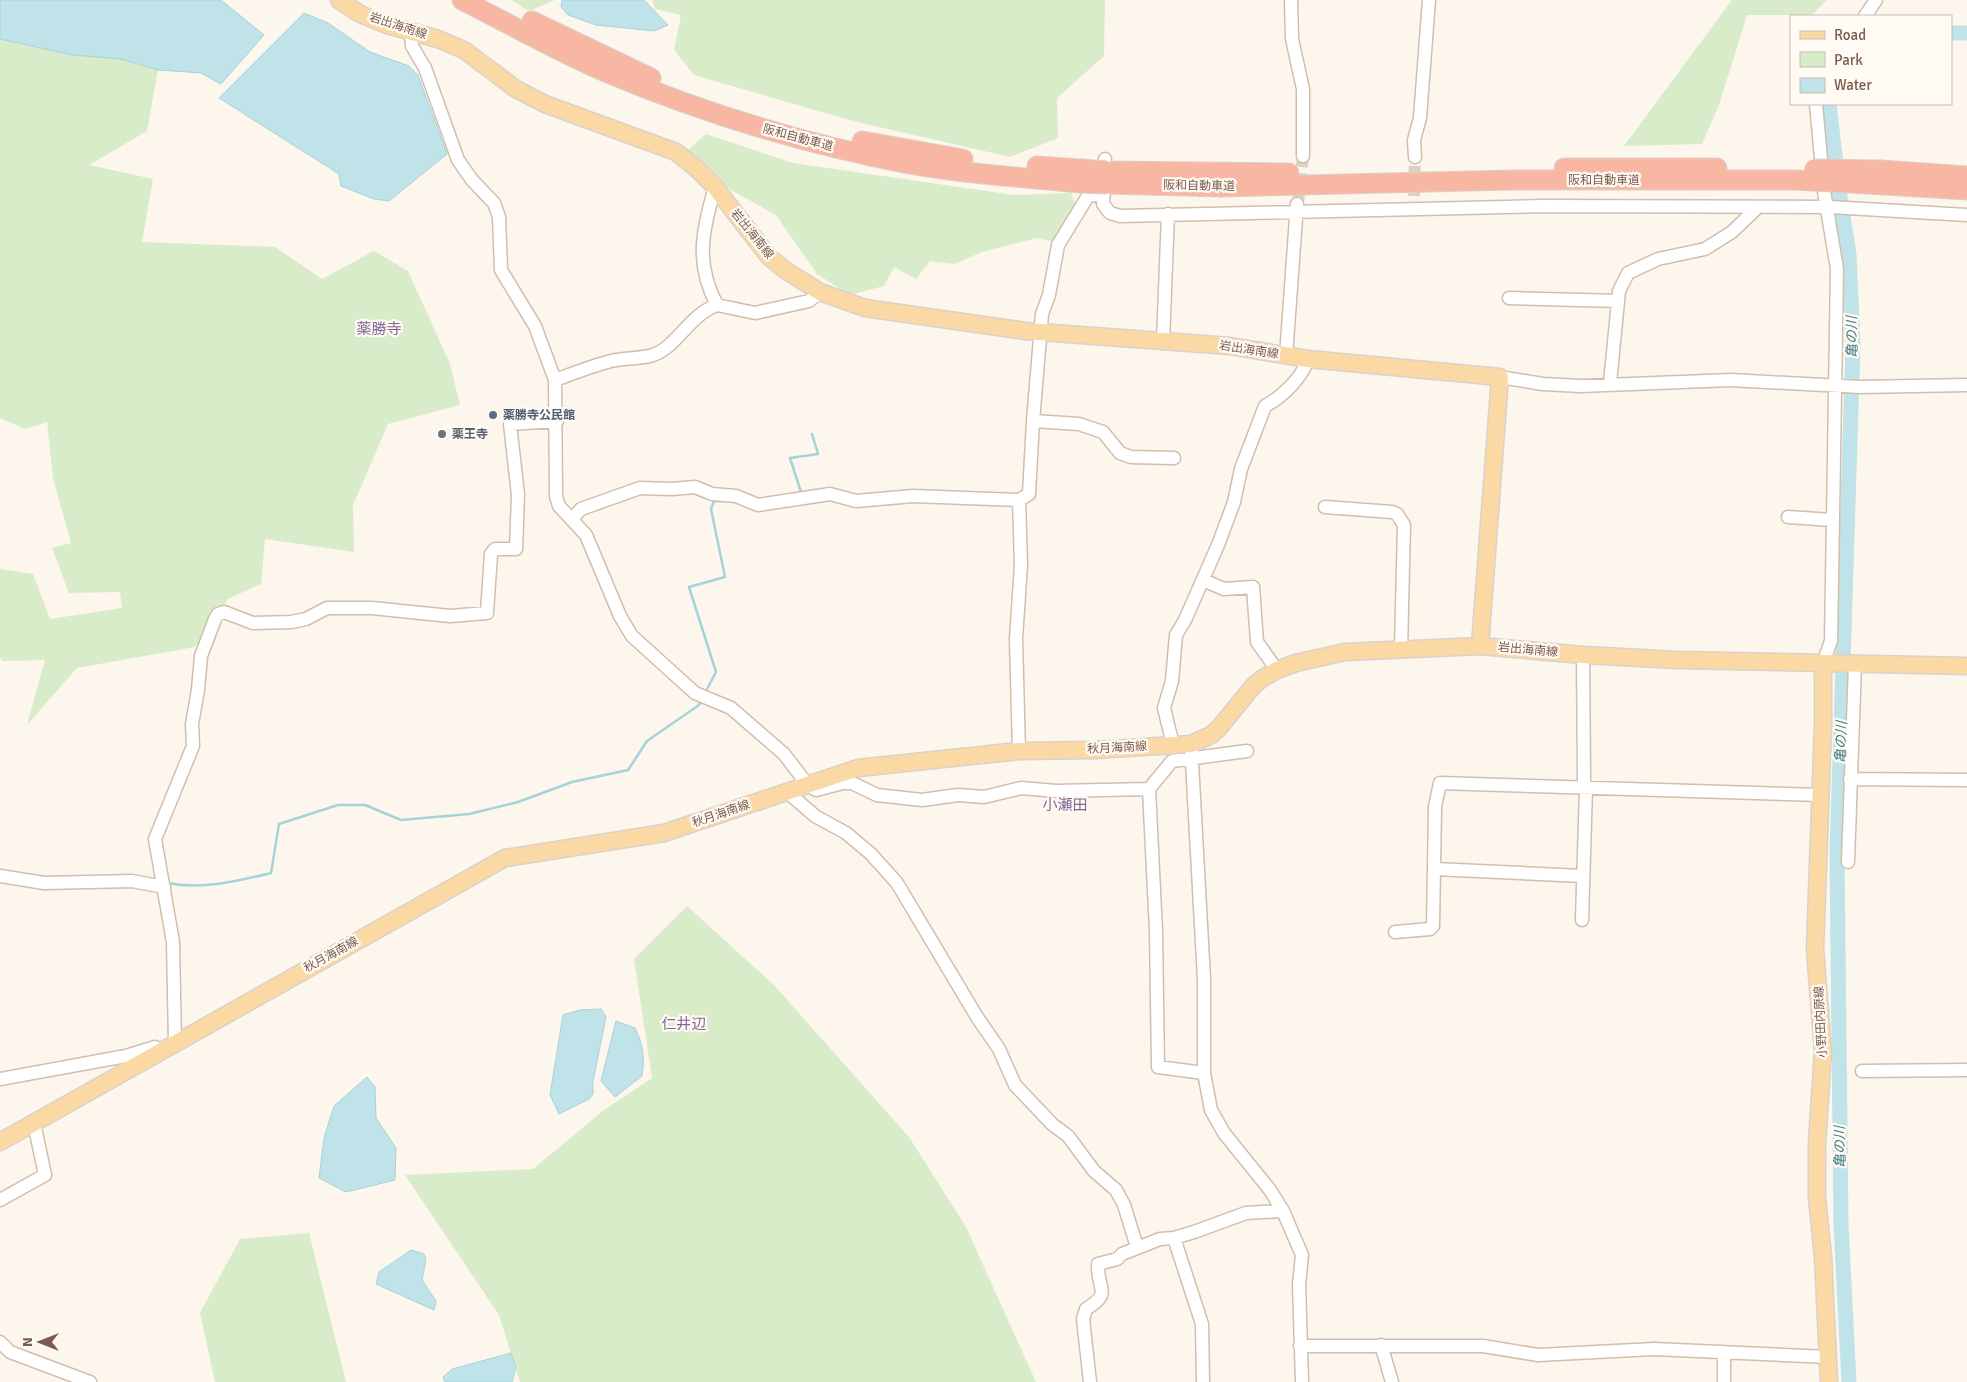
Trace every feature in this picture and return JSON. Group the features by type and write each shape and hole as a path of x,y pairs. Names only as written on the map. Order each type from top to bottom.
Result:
{"highway":[{"name":"阪和自動車道","path":"462,0 606,72 744,124 820,145 905,163 962,172 1105,177 1629,166 1794,175 1967,176"},
{"name":"阪和自動車道","path":"490,0 661,82 748,113 823,133 899,148 1081,176"},
{"name":"阪和自動車道","path":"1883,177 1967,190"}],"main road":[{"name":"岩出海南線","path":"339,0 369,18 438,39 464,50 516,89 545,104 676,152 697,169 715,188 769,257 785,270 820,292 865,308 1040,332 1230,346 1308,359 1500,377 1480,646 1583,655 1678,660 1967,666"},
{"name":"秋月海南線","path":"0,1142 505,858 664,833 858,768 1018,750 1096,750 1173,745 1191,751 1219,728 1254,685 1277,670 1317,657 1345,652 1480,646"},
{"name":"小野田内原線","path":"1827,663 1814,911 1823,1051 1817,1143 1817,1189 1823,1256 1829,1382"}],"street":[{"path":"1291,0 1292,39 1303,90 1303,156"},
{"path":"1415,157 1414,140 1420,118 1429,0"},
{"path":"1866,15 1876,0"},
{"path":"411,32 412,46 425,68 458,160 472,180 494,203 499,217 501,270 535,326 555,380 557,421 556,496 559,506 586,535 620,616 632,636 695,693 731,708 784,754 806,784 816,790 823,790 843,783 852,783 877,795 922,800 958,796 984,797 1020,788 1056,791 1149,789"},
{"path":"1816,105 1837,269 1831,641 1827,663"},
{"path":"1105,177 1103,204 1110,213 1120,216 1296,207 1302,213 1543,206 1828,207 1967,215"},
{"path":"572,519 581,509 640,488 672,489 695,487 712,494 736,496 758,505 830,494 856,501 913,496 1019,500 1030,494 1033,421 1042,314 1049,295 1058,245 1061,237 1088,196 1105,177"},
{"path":"715,188 703,234 703,273 717,305"},
{"path":"1414,196 1415,209"},
{"path":"1286,356 1296,207"},
{"path":"1610,383 1619,291 1628,273 1658,260 1705,249 1732,232 1758,207"},
{"path":"1163,341 1168,214"},
{"path":"555,380 611,361 654,354 667,347 694,318 706,309 717,305 756,313 809,301 820,292"},
{"path":"1508,298 1618,301"},
{"path":"1173,745 1164,708 1172,681 1176,635 1186,620 1234,502 1241,469 1265,406 1285,392 1306,365 1308,359"},
{"path":"1500,377 1543,384 1581,386 1610,383 1731,380 1834,386 1967,385"},
{"path":"0,1079 126,1056 155,1047 168,1047 173,1033 175,968 155,838 156,831 193,746 192,724 201,656 218,614 224,612 244,620 262,623 291,622 306,619 327,608 372,608 450,616 487,613 491,554 495,549 516,549 518,495 510,424 557,421"},
{"path":"1033,421 1080,424 1103,432 1120,453 1131,457 1174,458"},
{"path":"1018,750 1016,639 1020,565 1019,500"},
{"path":"1325,507 1392,512 1397,514 1404,525 1401,649"},
{"path":"1788,517 1832,520"},
{"path":"1203,580 1224,589 1253,587 1257,642 1277,670"},
{"path":"1582,920 1586,788 1584,780 1583,655"},
{"path":"1848,862 1853,664"},
{"path":"1204,1073 1158,1067 1156,931 1149,789 1172,761 1191,751 1247,751"},
{"path":"1191,751 1204,978 1204,1073 1211,1110 1224,1133 1270,1190 1283,1211 1302,1255 1299,1284 1302,1382"},
{"path":"1850,779 1967,780"},
{"path":"1395,932 1430,929 1433,926 1436,869 1435,807 1440,783 1821,795"},
{"path":"789,790 792,796 815,816 846,833 871,854 897,882 977,1017 1000,1048 1015,1085 1052,1124 1068,1136 1094,1171 1116,1190 1124,1205 1137,1247"},
{"path":"1436,869 1582,876"},
{"path":"0,876 44,883 132,880 164,887"},
{"path":"1862,1071 1967,1070"},
{"path":"0,1200 45,1176 34,1123"},
{"path":"1090,1382 1083,1320 1086,1309 1100,1300 1102,1295 1098,1264 1117,1258 1137,1247 1160,1239 1174,1238 1246,1213 1283,1211"},
{"path":"1174,1238 1202,1324 1203,1382"},
{"path":"0,1342 10,1352 90,1382"},
{"path":"1381,1345 1392,1382"},
{"path":"1300,1346 1482,1346 1538,1355 1654,1349 1828,1357"},
{"path":"1724,1352 1724,1382"}],"green space":[{"path":"511,0 555,0 529,11"},
{"path":"652,0 1105,0 1104,56 1057,98 1058,138 1010,157 853,121 694,75 674,50 681,15 655,9"},
{"path":"1732,0 1827,0 1812,15 1747,15 1719,105 1702,144 1624,146"},
{"path":"0,39 73,55 121,59 158,70 147,131 89,165 153,179 142,242 275,247 322,279 374,251 408,271 450,364 460,405 388,424 353,505 354,552 265,539 261,584 228,599 195,647 77,668 27,725 45,660 3,661 0,657 0,569 33,574 50,619 122,608 120,592 69,593 52,548 71,543 53,478 47,422 26,429 0,418"},
{"path":"706,134 793,163 1014,195 1071,193 1079,213 1060,243 1037,238 982,252 955,264 930,261 916,279 894,267 884,286 850,295 817,274 776,215 729,189 686,152"},
{"path":"687,906 774,985 909,1137 966,1227 1036,1382 520,1382 499,1315 405,1175 533,1169 604,1110 652,1078 634,959"},
{"path":"309,1233 346,1382 215,1382 200,1313 240,1239"}],"water":[{"path":"0,0 221,0 264,35 221,84 201,73 158,70 121,59 73,55 0,39"},
{"path":"562,0 644,0 668,25 654,31 596,25 568,15 561,7"},
{"path":"304,13 328,23 370,52 409,66 418,75 447,154 389,201 374,199 341,186 339,174 219,98"},
{"path":"601,1009 606,1017 593,1081 593,1094 589,1099 559,1114 550,1095 563,1015 580,1010"},
{"path":"616,1021 635,1028 642,1046 643,1063 642,1076 615,1097 601,1081"},
{"path":"367,1077 375,1087 376,1118 396,1148 395,1180 346,1192 319,1178 324,1138 334,1106"},
{"path":"411,1250 424,1254 426,1260 422,1280 436,1301 434,1310 376,1284 379,1272"},
{"path":"511,1353 516,1368 512,1382 445,1382 443,1377 452,1369"}],"waterway":[{"name":"亀の川","path":"1952,33 1967,33"},
{"name":"亀の川","path":"1829,105 1840,198 1849,254 1853,345 1837,854 1841,1224 1849,1382"},
{"path":"802,495 790,458 818,454 812,434"},
{"path":"705,693 716,672 689,587 725,577 711,509 714,501 721,501"},
{"path":"168,883 194,886 207,885 233,882 271,873 279,824 338,805 365,805 401,820 469,814 518,802 572,782 628,770 647,741 699,705 701,700"}],"tunnel":[{"path":"1298,203 1303,156"},
{"path":"1414,196 1415,157"}],"place":[{"name":"薬勝寺公民館","path":"493,415"},
{"name":"薬王寺","path":"442,434"}],"district":[{"name":"薬勝寺","path":"379,329"},
{"name":"小瀬田","path":"1065,805"},
{"name":"仁井辺","path":"684,1024"}]}
